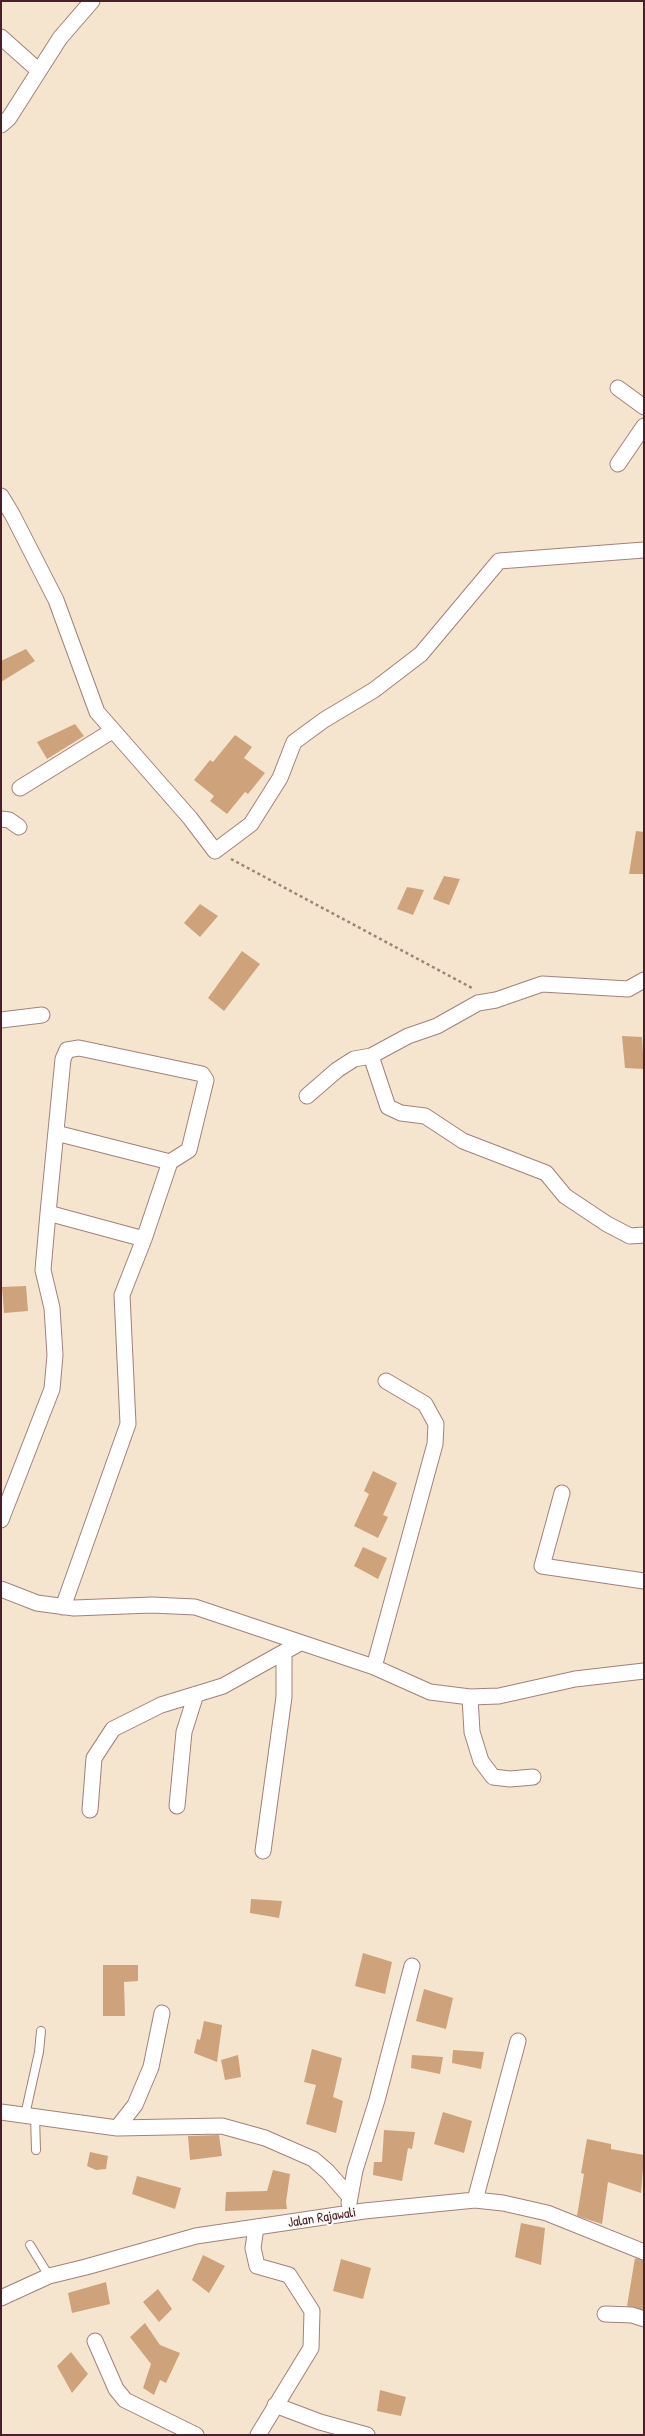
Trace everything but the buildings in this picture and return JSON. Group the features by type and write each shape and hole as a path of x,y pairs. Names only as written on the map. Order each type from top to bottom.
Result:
{"street":[{"path":"1,125 9,118 60,38 92,1"},
{"path":"1,37 39,71"},
{"path":"618,388 644,407"},
{"path":"618,464 644,426"},
{"path":"1,496 12,514 56,600 97,712 112,731 190,818 215,851 252,824 280,778 294,742 324,720 374,690 422,654 499,561 644,550"},
{"path":"20,788 112,731"},
{"path":"1,819 9,820 19,827"},
{"path":"307,1096 337,1070 354,1059 371,1056 408,1036 437,1026 478,1003 496,1000 542,984 628,989 644,980"},
{"path":"1,1020 42,1014"},
{"path":"1,1520 52,1390 55,1355 52,1308 44,1270 63,1059 67,1050 79,1048 202,1074 206,1080 189,1150 170,1162 144,1239 122,1295 128,1424 63,1607"},
{"path":"371,1056 388,1107 401,1112 425,1116 463,1141 546,1173 565,1196 607,1224 630,1236 644,1235"},
{"path":"56,1133 170,1162"},
{"path":"48,1213 144,1239"},
{"path":"374,1667 435,1444 436,1424 425,1404 386,1381"},
{"path":"562,1492 542,1566 644,1581"},
{"path":"1,1589 37,1603 63,1607 105,1608 152,1605 195,1607 374,1667 430,1692 470,1697 499,1696 575,1679 644,1667"},
{"path":"90,1810 94,1758 114,1729 161,1705 223,1686 300,1642"},
{"path":"263,1851 284,1697 284,1652"},
{"path":"177,1806 184,1732 196,1694"},
{"path":"470,1697 472,1732 481,1761 493,1777 510,1779 533,1777"},
{"path":"349,2214 350,2197 355,2170 377,2100 412,1966"},
{"path":"117,2128 135,2105 151,2067 162,2013"},
{"path":"475,2200 518,2041"},
{"path":"1,2112 117,2128 222,2126 265,2138 313,2159 328,2172 350,2197"},
{"name":"Jalan Rajawali","path":"1,2298 49,2276 196,2236 228,2230 256,2228 349,2214 475,2200 503,2203 547,2213 644,2252"},
{"path":"256,2228 253,2248 257,2266 289,2275 312,2311 311,2348 258,2435"},
{"path":"605,2314 632,2315 644,2319"},
{"path":"95,2341 116,2389 125,2400 196,2435"},
{"path":"275,2406 320,2422 367,2435"}],"lane":[{"path":"36,2150 30,2116 41,2031"},
{"path":"30,2245 39,2262 49,2276"}],"path":[{"path":"215,851 496,1000"}]}
